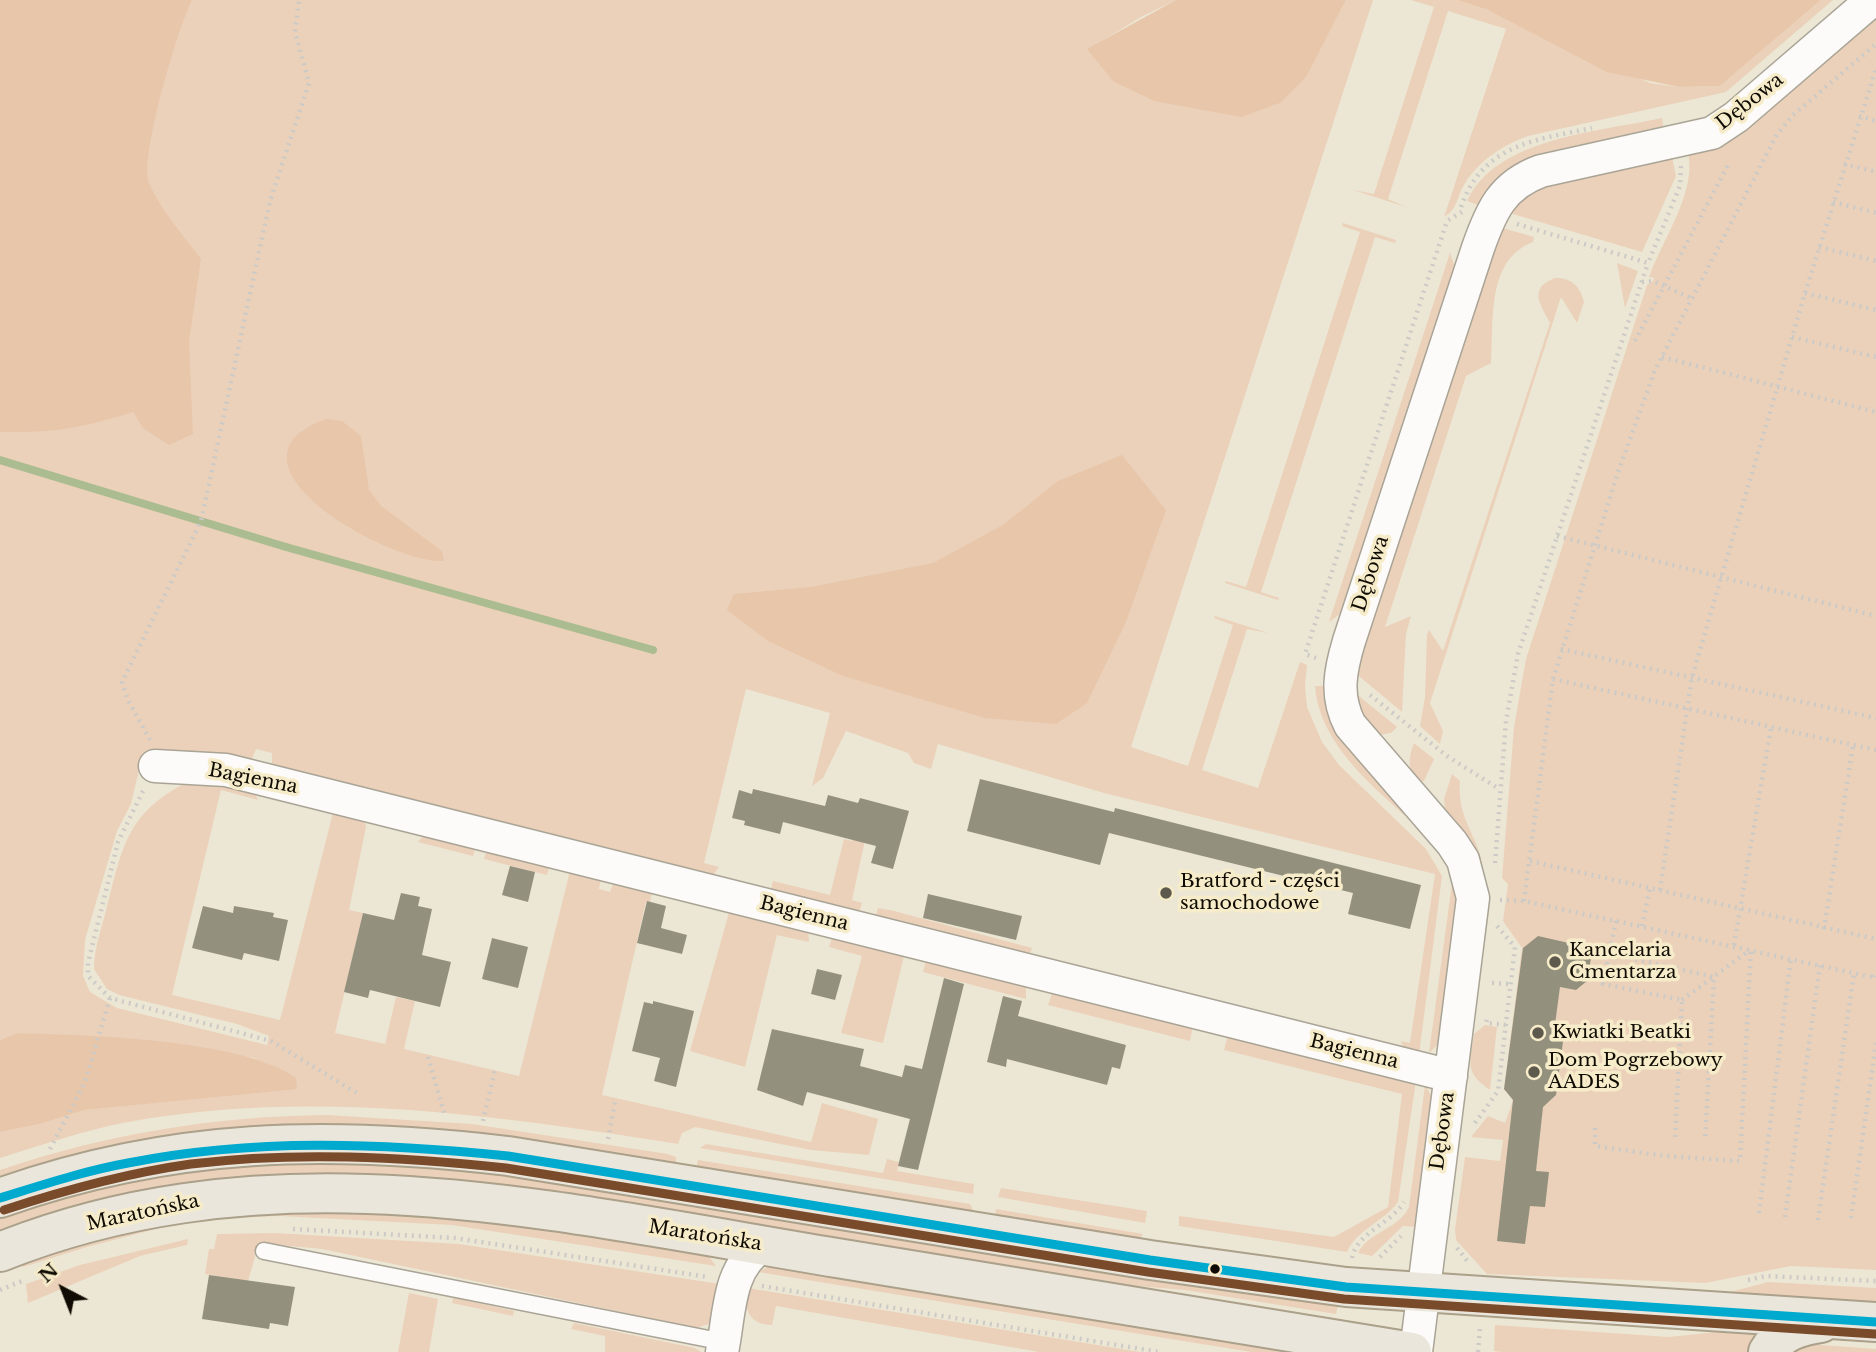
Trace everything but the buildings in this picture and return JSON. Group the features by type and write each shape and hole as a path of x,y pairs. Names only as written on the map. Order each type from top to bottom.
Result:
{"main road":[{"path":"0,1198 104,1168 191,1152 307,1142 413,1145 508,1156 1215,1270 1423,1294 1860,1321"},
{"name":"Maratońska","path":"0,1252 81,1225 218,1198 294,1192 369,1192 500,1204 731,1265 762,1246 1414,1352"},
{"path":"1768,1352 1775,1342 1800,1326 1860,1321"}],"street":[{"name":"Dębowa","path":"1414,1352 1473,898 1463,860 1452,843 1350,725 1340,703 1339,691 1345,656 1494,205 1516,182 1541,171 1676,143 1712,132 1731,121 1872,0"},
{"name":"Bagienna","path":"155,766 226,770 1451,1076"},
{"path":"723,1347 731,1265"}],"lane":[{"path":"264,1251 723,1347"}],"path":[{"path":"299,0 295,32 309,83 270,201 201,521 122,682 128,700 148,735 155,766 118,842 88,963 88,976 110,999 271,1041 356,1093"},
{"path":"1524,901 1553,678 1618,472 1662,357 1776,136 1792,116 1875,48"},
{"path":"1660,891 1685,709 1692,677 1844,164 1876,69"},
{"path":"1859,116 1876,121"},
{"path":"1499,789 1518,654 1648,263 1681,186 1682,172 1676,143"},
{"path":"1844,164 1876,172"},
{"path":"1635,341 1728,165"},
{"path":"1833,202 1876,213"},
{"path":"1512,223 1648,263"},
{"path":"1819,247 1876,261"},
{"path":"1642,282 1665,285 1693,299"},
{"path":"1805,293 1876,310"},
{"path":"1792,337 1876,357"},
{"path":"1662,357 1876,412"},
{"path":"1557,536 1876,616"},
{"path":"1561,649 1876,718"},
{"path":"1553,678 1876,750"},
{"path":"1734,945 1771,727"},
{"path":"1825,929 1853,745"},
{"path":"1530,860 1876,939"},
{"path":"1642,926 1650,888"},
{"path":"1473,898 1524,901 1854,973 1875,977 1876,971"},
{"path":"1616,921 1602,984 1682,1000 1751,949"},
{"path":"1595,1128 1595,1146 1665,1156 1740,1161 1751,949"},
{"path":"1608,953 1714,977"},
{"path":"1759,1213 1791,958"},
{"path":"1785,1217 1820,965"},
{"path":"1818,1220 1854,973"},
{"path":"1705,1141 1714,977"},
{"path":"1492,983 1510,984"},
{"path":"50,1149 85,1082 110,999"},
{"path":"1675,1139 1682,1000"},
{"path":"1851,1218 1876,1043"},
{"path":"428,1057 445,1115"},
{"path":"482,1121 495,1070"},
{"path":"608,1139 616,1098"},
{"path":"418,1228 534,1242"},
{"path":"291,1229 455,1238 731,1265 1159,1352"},
{"path":"1373,1264 1402,1234 1429,1236"},
{"path":"0,1290 30,1278"}],"shaded area":[{"path":"0,0 1176,0 1141,17 1087,50 1327,36 1346,0 1373,0 1131,747 1188,766 1233,625 1214,618 1215,616 1268,633 1247,629 1202,770 1258,788 1300,662 1307,665 1307,707 1322,742 1339,765 1426,849 1442,876 1419,1055 1404,1049 1401,1041 1410,1043 1435,874 1104,793 938,744 931,769 914,763 908,753 846,731 823,778 812,786 830,713 746,689 704,863 719,867 711,878 272,766 272,753 256,749 251,761 143,753 131,804 117,831 85,940 83,976 90,992 117,1008 267,1045 269,1036 237,1024 119,995 107,989 94,969 94,962 117,867 123,849 141,818 171,791 193,779 254,791 258,800 221,790 172,995 280,1020 334,809 364,817 366,827 349,910 363,913 335,1033 385,1044 396,997 415,1001 404,1049 519,1076 571,867 602,874 599,889 610,892 614,882 652,892 650,902 646,902 602,1095 811,1142 822,1103 878,1119 869,1155 811,1150 695,1127 682,1133 678,1144 472,1116 335,1107 266,1107 197,1112 128,1122 80,1133 0,1158 0,1132 40,1124 85,1110 297,1088 254,1058 190,1046 17,1033 0,1040"},
{"path":"0,0 192,0 178,36 162,92 147,169 149,183 160,203 201,259 189,342 193,434 169,445 143,428 133,412 68,428 36,432 0,432"},
{"path":"1176,0 1346,0 1306,77 1280,103 1241,117 1154,101 1113,81 1087,49"},
{"path":"1411,0 1457,0 1488,10 1650,83 1679,87 1720,86 1821,0 1833,0 1726,92 1528,136 1509,144 1476,168 1454,207 1444,217 1506,29 1448,11 1388,199 1406,207 1353,190 1374,194 1434,7"},
{"path":"1457,0 1821,0 1720,86 1679,87 1607,72 1488,10"},
{"path":"1876,15 1876,1270 1791,1266 1705,1283 1487,1274 1456,1240 1455,1229 1465,1157 1500,1161 1503,1140 1471,1137 1488,1116 1505,1123 1513,1100 1504,1089 1522,948 1503,921 1508,884 1502,878 1514,727 1526,659 1647,285 1654,278 1649,277 1683,200 1688,184 1688,153"},
{"path":"1662,118 1664,130 1560,150 1535,159 1511,170 1492,186 1478,205 1467,201 1481,180 1501,163 1525,150 1581,134"},
{"path":"1672,157 1676,176 1642,252 1506,212 1520,199 1559,181"},
{"path":"1343,223 1396,240 1395,243 1375,237 1261,592 1279,598 1278,600 1225,583 1226,581 1246,587 1360,232 1342,226"},
{"path":"1499,227 1534,237 1533,242 1518,251 1507,263 1500,277 1493,311 1491,363 1466,376 1385,627 1411,616 1406,634 1402,712 1354,672"},
{"path":"1450,253 1456,270 1344,611 1329,622"},
{"path":"1617,263 1638,271 1625,308"},
{"path":"1555,278 1566,279 1574,284 1584,302 1577,323 1561,297 1430,703 1443,731 1440,744 1420,726 1425,697 1427,634 1429,630 1443,651 1550,323 1540,303 1539,292 1541,287"},
{"path":"326,419 342,421 361,436 369,490 381,506 442,551 444,561 417,557 385,546 350,528 319,506 297,483 287,459 295,437"},
{"path":"1122,455 1166,510 1126,622 1087,703 1056,724 985,718 843,676 768,641 727,610 734,594 811,587 933,563 1003,525 1058,481"},
{"path":"1315,686 1325,686 1326,699 1428,837 1357,770 1342,751 1329,731"},
{"path":"1354,692 1397,727 1391,733 1379,735 1363,719"},
{"path":"1414,743 1434,759 1424,781 1419,782 1410,764"},
{"path":"1452,774 1460,781 1462,808 1479,851 1483,876 1445,808 1444,799"},
{"path":"424,835 476,846 473,856 418,842"},
{"path":"854,837 865,840 852,900 862,903 858,916 770,893 773,881 830,895 844,839 852,841"},
{"path":"487,849 550,863 547,875 484,859"},
{"path":"1453,876 1458,894 1441,1041 1429,1053"},
{"path":"878,908 1032,948 1028,959 875,919"},
{"path":"730,909 808,928 809,942 777,935 745,1067 690,1051"},
{"path":"834,932 905,952 883,1043 841,1033 862,956 829,947"},
{"path":"927,957 1026,983 1026,999 923,972"},
{"path":"1054,988 1193,1026 1190,1041 1048,1005"},
{"path":"1485,1025 1497,1027 1490,1090 1476,1078 1471,1066 1474,1034"},
{"path":"17,1033 82,1035 202,1047 272,1065 296,1078 297,1089 85,1110 40,1124 0,1132 0,1040"},
{"path":"1228,1035 1416,1081 1398,1202 1357,1237 1347,1252 1179,1226 1179,1216 1334,1237 1388,1207 1402,1094 1224,1050"},
{"path":"1425,1085 1433,1099 1417,1227 1403,1226 1372,1256 1358,1253 1369,1240 1398,1221 1409,1207"},
{"path":"327,1115 472,1124 668,1154 676,1157 676,1164 468,1136 0,1183 0,1170 80,1146 121,1137 202,1123"},
{"path":"706,1144 883,1173 887,1159 899,1162 897,1171 974,1184 973,1194 700,1148"},
{"path":"698,1160 970,1204 974,1212 696,1169"},
{"path":"240,1161 480,1167 1339,1301 1336,1314 1185,1290 1124,1285 469,1185 0,1237 0,1213 59,1195"},
{"path":"1001,1188 1147,1211 1145,1223 998,1197"},
{"path":"285,1209 465,1215 708,1255 716,1266 452,1225 280,1216 215,1218"},
{"path":"996,1209 1143,1234 1137,1242 995,1217"},
{"path":"186,1221 23,1267 23,1260 76,1242"},
{"path":"275,1233 459,1244 720,1284 711,1323 697,1328 322,1249 259,1243 248,1281 205,1274 209,1249 214,1249 217,1234"},
{"path":"188,1239 187,1245 140,1256 28,1303 26,1284 80,1265"},
{"path":"776,1263 1324,1352 1251,1352 758,1272"},
{"path":"1768,1282 1876,1288 1876,1308 1723,1294"},
{"path":"748,1288 1140,1352 1039,1352 776,1306 772,1325 764,1324 757,1322 749,1314"},
{"path":"409,1293 438,1299 429,1352 398,1352"},
{"path":"453,1297 514,1311 513,1316 452,1303"},
{"path":"574,1323 695,1348 701,1352 605,1352 605,1336 571,1329"},
{"path":"1495,1325 1669,1337 1745,1329 1760,1333 1752,1352 1502,1352 1494,1351"},
{"path":"1807,1344 1876,1349 1876,1352 1788,1352"}],"waterway":[{"path":"0,460 286,547 653,650"}],"transit line":[{"path":"0,1198 95,1170 175,1155 270,1146 413,1148 508,1156 1150,1260 1346,1287 1876,1322"},
{"path":"4,1210 96,1183 191,1164 309,1157 427,1161 506,1168 1148,1272 1344,1299 1875,1334"}],"place":[{"name":"Bratford - części samochodowe","path":"1166,893"},
{"name":"Kancelaria Cmentarza","path":"1555,962"},
{"name":"Kwiatki Beatki","path":"1538,1033"},
{"name":"Dom Pogrzebowy AADES","path":"1534,1072"}]}
